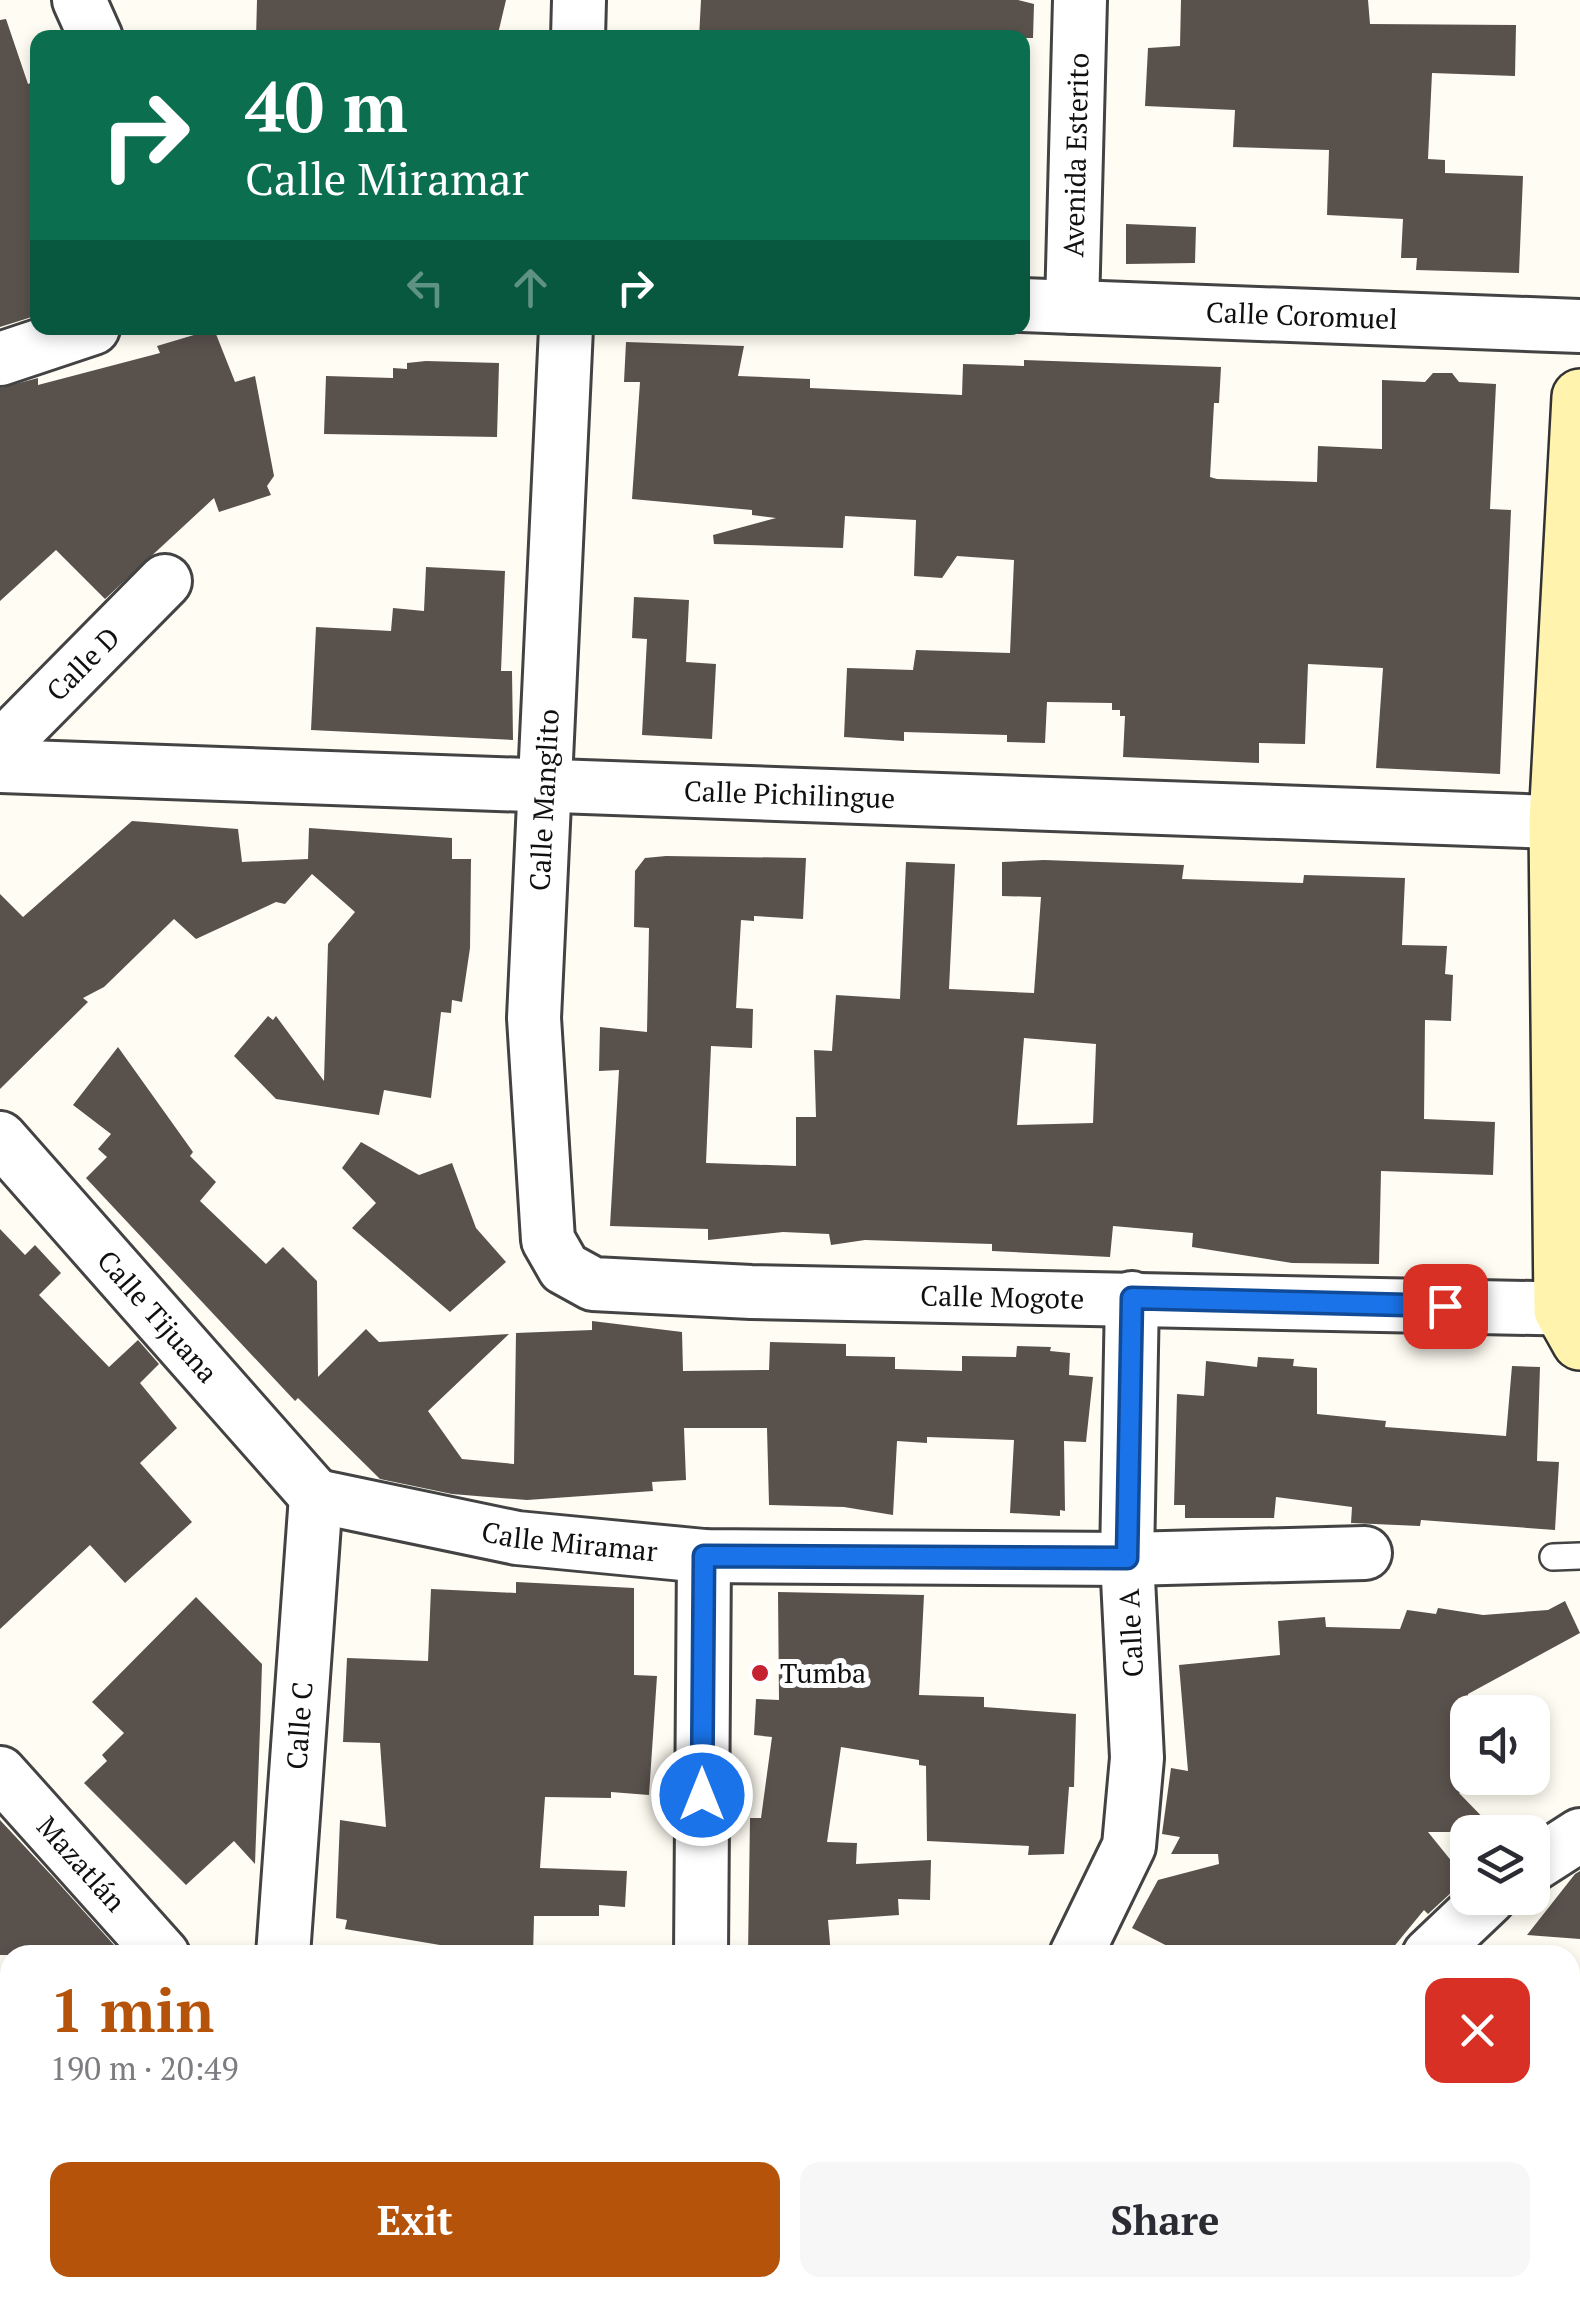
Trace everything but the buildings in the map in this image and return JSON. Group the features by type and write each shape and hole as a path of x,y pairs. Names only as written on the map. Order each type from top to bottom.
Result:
{"street":[{"path":"79,0 92,30"},
{"path":"578,30 579,0"},
{"name":"Avenida Esterito","path":"1048,306 1080,0"},
{"name":"Calle Coromuel","path":"1048,306 1580,326"},
{"path":"0,359 72,335"},
{"name":"Calle Manglito","path":"564,1268 548,1240 534,1018 566,335"},
{"path":"1574,1320 1568,823 1580,397"},
{"name":"Calle D","path":"0,748 165,581"},
{"name":"Calle Pichilingue","path":"0,766 1568,823"},
{"name":"Calle Tijuana","path":"0,1138 316,1496"},
{"name":"Calle Mogote","path":"564,1268 593,1284 1132,1298 1574,1320"},
{"name":"Calle A","path":"1081,1945 1129,1846 1137,1758 1127,1558 1132,1298"},
{"name":"Calle Miramar","path":"316,1496 517,1538 704,1556 1127,1558 1365,1552"},
{"name":"Calle C","path":"283,1945 316,1496"},
{"path":"701,1945 704,1556"},
{"name":"Mazatlán","path":"0,1773 154,1945"},
{"path":"1550,1855 1580,1836"},
{"path":"1440,1945 1471,1915"}],"lane":[{"path":"1554,1557 1580,1556"}],"place":[{"name":"Tumba","path":"760,1673"}],"route":[{"path":"702,1795 704,1556 1127,1558 1132,1298 1445,1306"}]}
